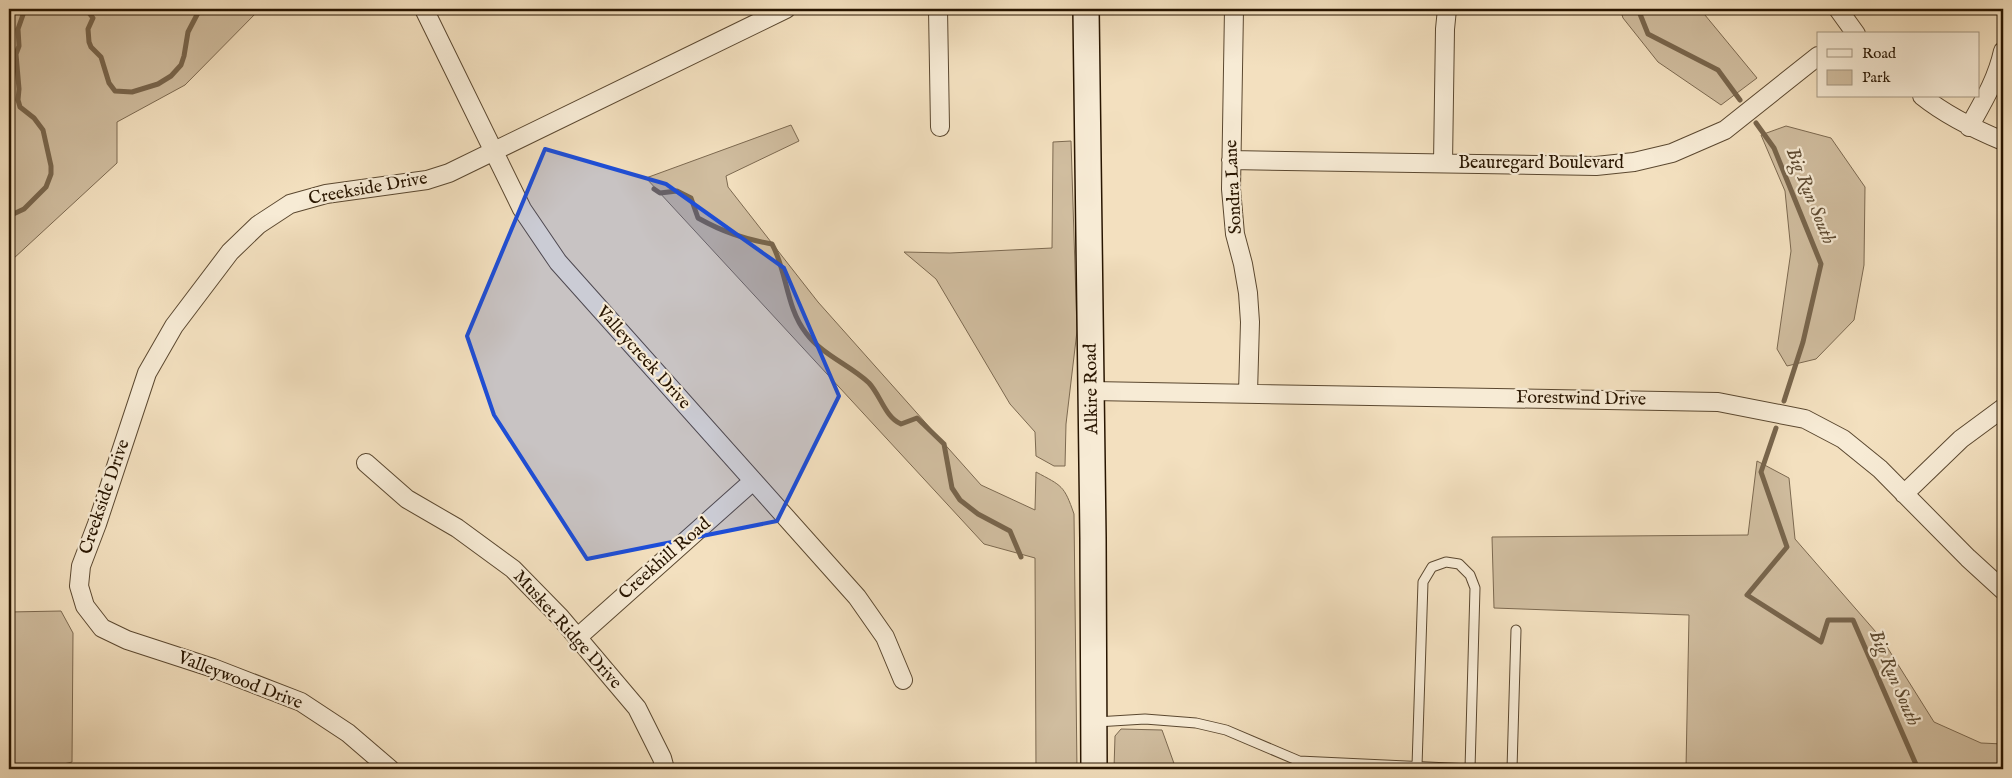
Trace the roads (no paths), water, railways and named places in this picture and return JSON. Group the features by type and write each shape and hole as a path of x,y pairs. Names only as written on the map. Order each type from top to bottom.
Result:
{"main road":[{"name":"Alkire Road","path":"1086,9 1092,390 1094,769"}],"street":[{"name":"Valleycreek Drive","path":"424,9 522,209 558,262 856,597 886,637 904,680"},
{"name":"Creekside Drive","path":"86,606 79,586 81,566 148,373 174,326 230,252 258,225 290,204 326,194 427,180 449,173 786,9"},
{"path":"938,9 940,127"},
{"name":"Sondra Lane","path":"1234,9 1231,190 1235,234 1243,264 1249,312 1248,393"},
{"path":"1443,163 1447,9"},
{"path":"1838,9 1852,32"},
{"path":"1969,127 1990,89 2000,66 2003,51"},
{"name":"Beauregard Boulevard","path":"1231,160 1596,166 1634,162 1672,153 1725,130 1817,57"},
{"path":"1925,98 1969,127 2003,141"},
{"name":"Forestwind Drive","path":"1092,390 1718,402 1806,419 1843,439 1880,469 1968,558 2003,590"},
{"path":"1904,494 1962,439 2003,408"},
{"name":"Musket Ridge Drive","path":"366,463 407,498 457,528 513,569 578,637 637,708 666,769"},
{"name":"Creekhill Road","path":"578,637 753,481"},
{"name":"Valleywood Drive","path":"86,606 102,628 127,640 213,668 301,702 348,733 390,769"}],"lane":[{"path":"1094,722 1145,719 1196,723 1226,730 1299,761 1470,769 1475,588 1470,576 1459,564 1446,562 1432,567 1423,582 1417,766"},
{"path":"1512,769 1516,630"}],"waterway":[{"path":"9,216 24,209 46,187 51,174 43,130 34,118 20,107 18,100 16,54 19,46 18,29 25,9"},
{"path":"86,9 93,18 88,29 89,42 91,47 101,57 109,83 115,91 132,92 158,84 171,76 181,65 188,32 200,9"},
{"name":"Big Run South","path":"1638,9 1648,34 1718,70 1740,100"},
{"name":"Big Run South","path":"1756,123 1774,148 1821,264 1803,342 1784,401"},
{"path":"654,189 660,193 677,191 691,198 698,218 716,227 752,240 772,244 781,266 794,312 806,333 820,348 869,383 887,411 896,421 901,424 917,418 944,444 952,488 960,500 978,514 1010,531 1021,557"},
{"name":"Big Run South","path":"1776,428 1761,472 1787,547 1747,595 1821,642 1828,620 1853,620 1918,769"}]}
